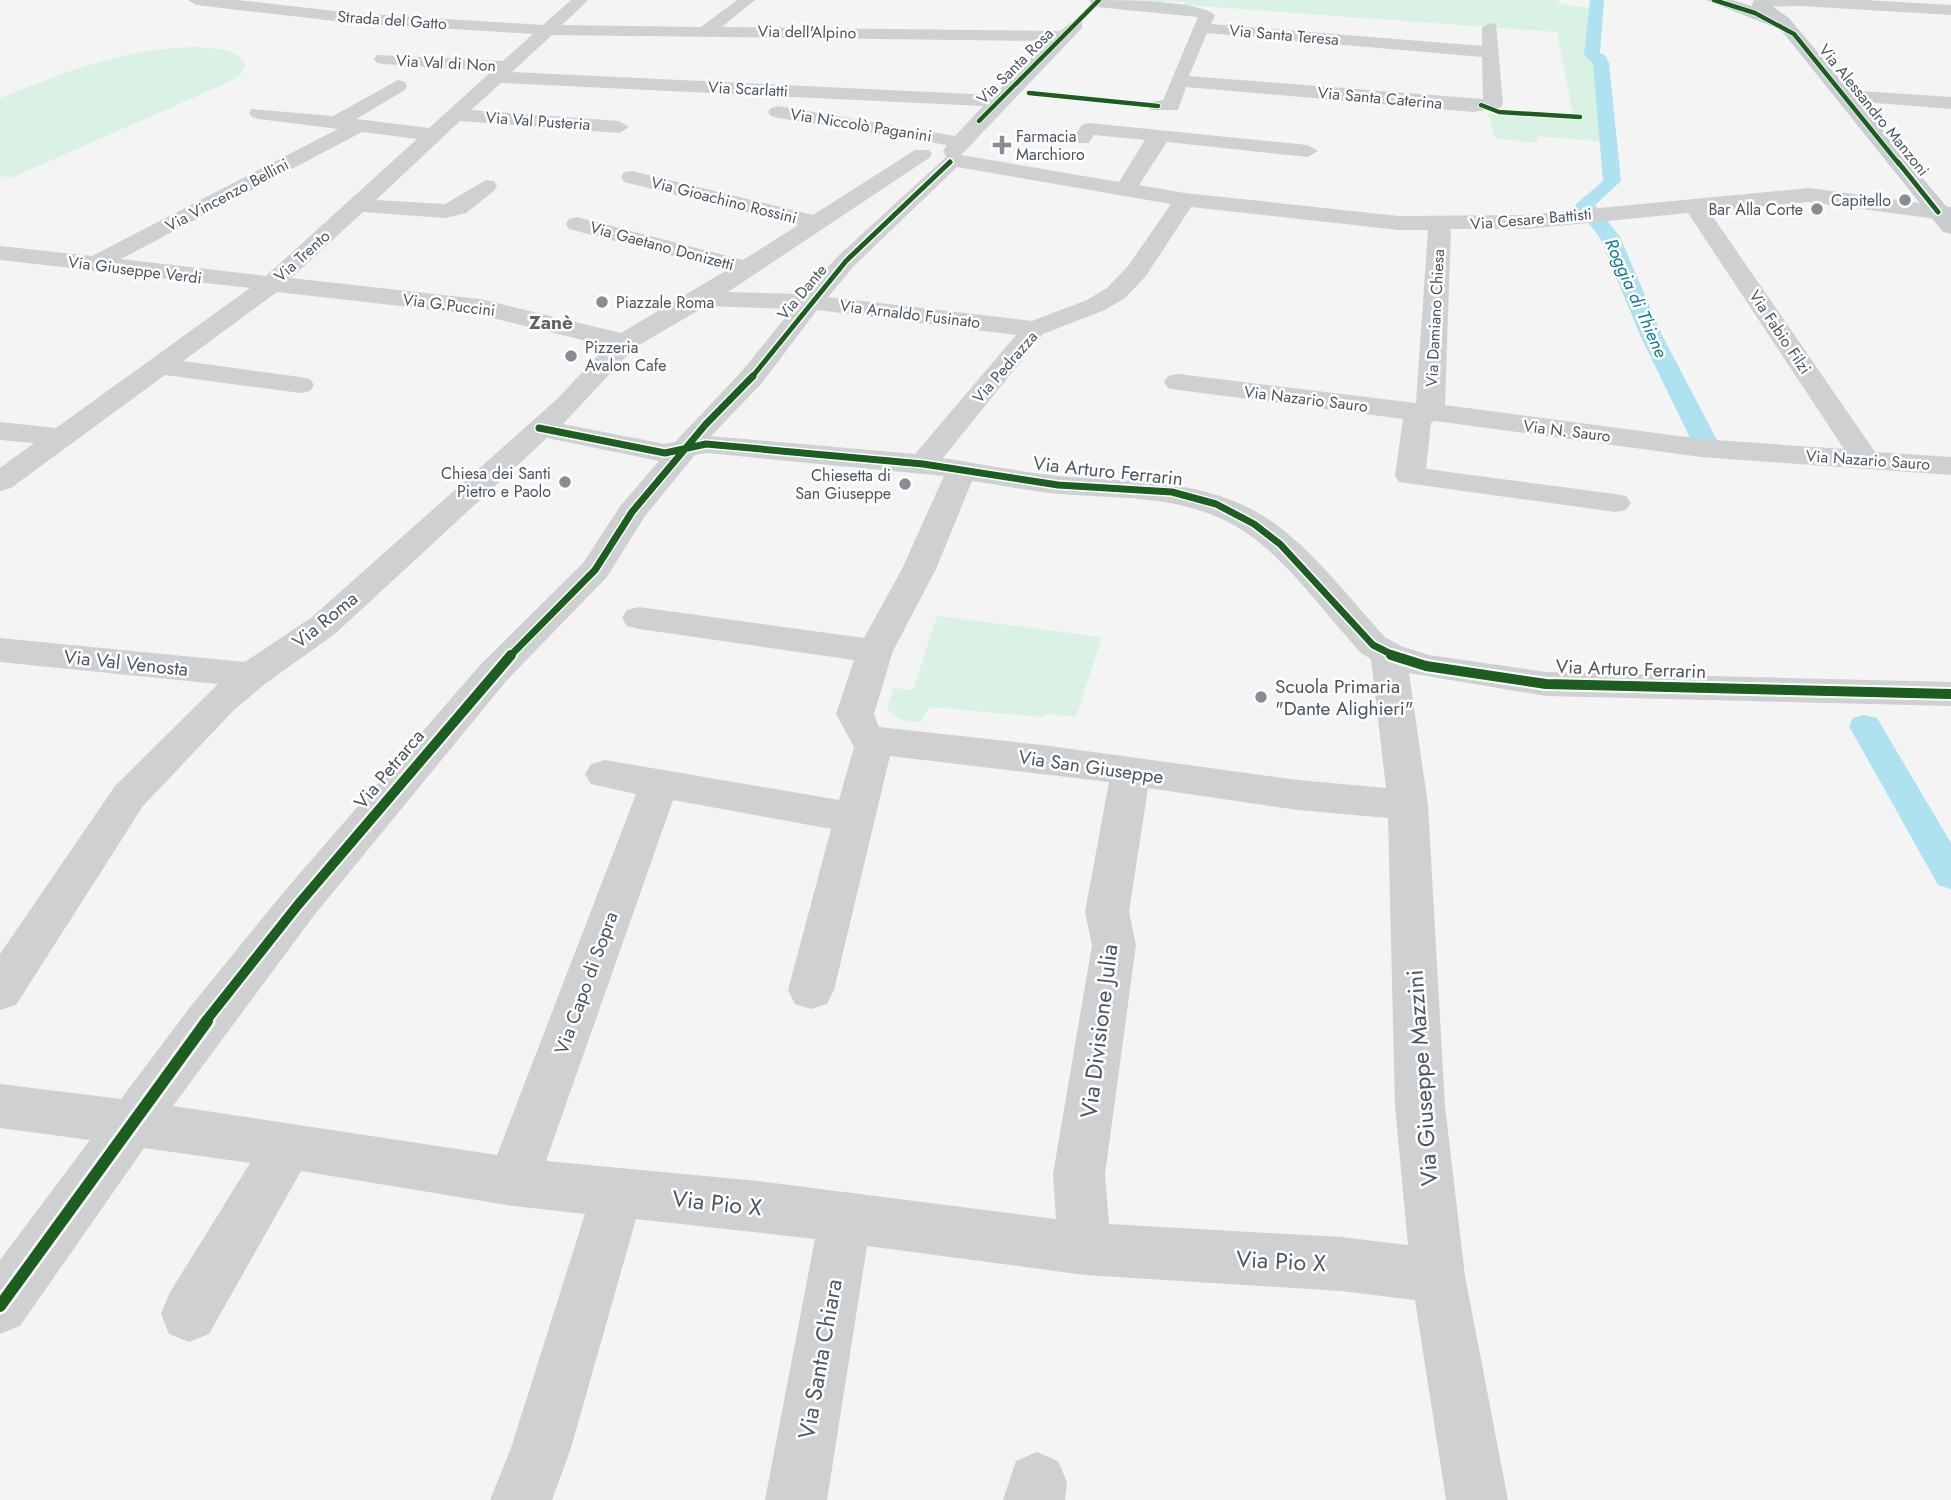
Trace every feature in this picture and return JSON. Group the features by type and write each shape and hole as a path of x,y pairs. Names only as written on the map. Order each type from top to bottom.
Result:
{"main road":[{"name":"Via Alessandro Manzoni","path":"1721,2 1761,2 1787,28 1947,218"},
{"name":"Via Alessandro Manzoni","path":"1721,2 1787,28"}],"street":[{"name":"Strada del Gatto","path":"196,0 383,21 548,30"},
{"path":"260,7 276,0"},
{"name":"Via Trento","path":"0,482 269,286 580,0"},
{"path":"706,31 747,0"},
{"name":"Via Santa Teresa","path":"1098,1 1196,10 1207,15 1203,28 1489,52"},
{"name":"Via Santa Rosa","path":"944,154 1066,36 1098,1"},
{"path":"1761,2 1797,1 1951,10"},
{"path":"707,12 728,14"},
{"path":"1158,106 1171,106 1178,81 1203,28"},
{"path":"1489,52 1490,28"},
{"name":"Via dell'Alpino","path":"548,30 1066,36"},
{"path":"783,51 807,32"},
{"name":"Via Santa Caterina","path":"1178,81 1493,104 1489,52"},
{"name":"Via Val di Non","path":"383,59 503,72"},
{"name":"Via Scarlatti","path":"503,72 998,101"},
{"path":"992,78 1021,78"},
{"path":"336,123 398,86"},
{"path":"1845,96 1951,103"},
{"name":"Via Niccolò Paganini","path":"776,112 944,154"},
{"path":"259,113 436,135"},
{"name":"Via Val Pusteria","path":"458,115 619,127"},
{"name":"Via Vincenzo Bellini","path":"95,264 358,126"},
{"path":"1082,139 1088,129 1308,151"},
{"path":"1125,190 1154,142 1163,136"},
{"path":"701,298 900,170 944,154"},
{"name":"Via Cesare Battisti","path":"944,154 982,164 1185,200 1263,210 1440,224 1526,222 1617,211 1809,195 1947,218"},
{"name":"Via Dante","path":"684,449 752,377 810,302 944,154"},
{"name":"Via Gioachino Rossini","path":"632,177 817,223"},
{"path":"359,205 445,211 458,208 486,186"},
{"name":"Via Pedrazza","path":"923,464 1034,329 1116,293 1138,271 1185,200"},
{"name":"Via Fabio Filzi","path":"1694,205 1867,460"},
{"name":"Via Gaetano Donizetti","path":"577,224 746,268"},
{"name":"Via Damiano Chiesa","path":"1434,411 1430,404 1440,224"},
{"name":"Via Giuseppe Verdi","path":"0,253 269,286"},
{"name":"Via G.Puccini","path":"269,286 480,307 625,342"},
{"name":"Via Arnaldo Fusinato","path":"701,298 810,302 1034,329"},
{"name":"Via Roma","path":"0,991 129,796 217,705 252,675 324,625 566,405 625,342 701,298"},
{"path":"159,366 300,384"},
{"name":"Via Nazario Sauro","path":"1178,382 1399,411 1434,411"},
{"path":"1434,411 1417,419 1410,476 1615,503"},
{"name":"Via N. Sauro","path":"1434,411 1450,417 1701,448"},
{"name":"Via Arturo Ferrarin","path":"540,428 664,453 706,444 923,464 1058,485 1172,492 1216,504 1254,524 1280,544 1357,631 1388,654 1426,666 1546,684 1951,694"},
{"path":"0,431 61,437"},
{"name":"Via Nazario Sauro","path":"1701,448 1951,466"},
{"name":"Via Petrarca","path":"0,1306 132,1122 297,905 494,672 595,570 632,512 684,449"},
{"path":"811,990 874,742 864,735 855,714 875,650 919,569 961,471"},
{"path":"639,618 875,650"},
{"name":"Via Val Venosta","path":"0,650 252,675"},
{"name":"Via Giuseppe Mazzini","path":"1388,654 1408,804 1420,1106 1438,1276 1477,1500"},
{"name":"Via San Giuseppe","path":"874,742 912,743 1309,797 1408,804"},
{"name":"Via Divisione Julia","path":"1085,1249 1079,1174 1114,945 1107,912 1130,772"},
{"path":"605,774 854,818"},
{"name":"Via Capo di Sopra","path":"513,1182 659,784"},
{"name":"Via Pio X","path":"0,1106 132,1122 513,1182 758,1206 1085,1249 1341,1264 1438,1276"},
{"path":"189,1314 288,1146"},
{"path":"521,1500 541,1448 617,1193"},
{"name":"Via Santa Chiara","path":"796,1500 845,1219"}],"green space":[{"path":"1123,0 1559,0 1559,4 1591,8 1602,142 1539,136 1537,143 1495,138 1488,114 1574,120 1557,32 1185,5 1184,2 1166,1 1163,4"},
{"path":"195,47 231,52 246,65 241,74 229,82 11,178 0,176 0,98 95,63 143,52"},
{"path":"937,616 1102,637 1076,717 1048,714 1041,717 930,707 921,722 906,721 894,716 887,708 893,688 913,690"}],"waterway":[{"name":"Roggia di Thiene","path":"1597,0 1592,55 1600,58 1601,63 1605,130 1612,181 1585,205 1610,237 1651,335 1705,442"},
{"name":"Roggia di Thiene","path":"1865,726 1951,875"}],"cycle path":[{"path":"979,121 1099,0"},
{"path":"1714,0 1755,13 1794,34 1938,212"},
{"path":"1029,93 1158,106"},
{"path":"1481,105 1499,112 1580,117"},
{"path":"0,1306 207,1020 297,906 494,672 595,570 632,512 706,424 752,377 810,302 846,261 950,162"},
{"path":"539,428 665,453 706,444 923,464 1058,485 1172,492 1216,504 1254,524 1280,544 1373,645 1388,654 1426,666 1546,684 1951,694"}],"place":[{"name":"Farmacia Marchioro","path":"1002,145"},
{"name":"Capitello","path":"1905,200"},
{"name":"Bar Alla Corte","path":"1817,209"},
{"name":"Piazzale Roma","path":"602,302"},
{"name":"Pizzeria Avalon Cafe","path":"571,356"},
{"name":"Chiesa dei Santi Pietro e Paolo","path":"565,482"},
{"name":"Chiesetta di San Giuseppe","path":"905,484"},
{"name":"Scuola Primaria \"Dante Alighieri\"","path":"1261,697"}],"district":[{"name":"Zanè","path":"551,322"}]}
